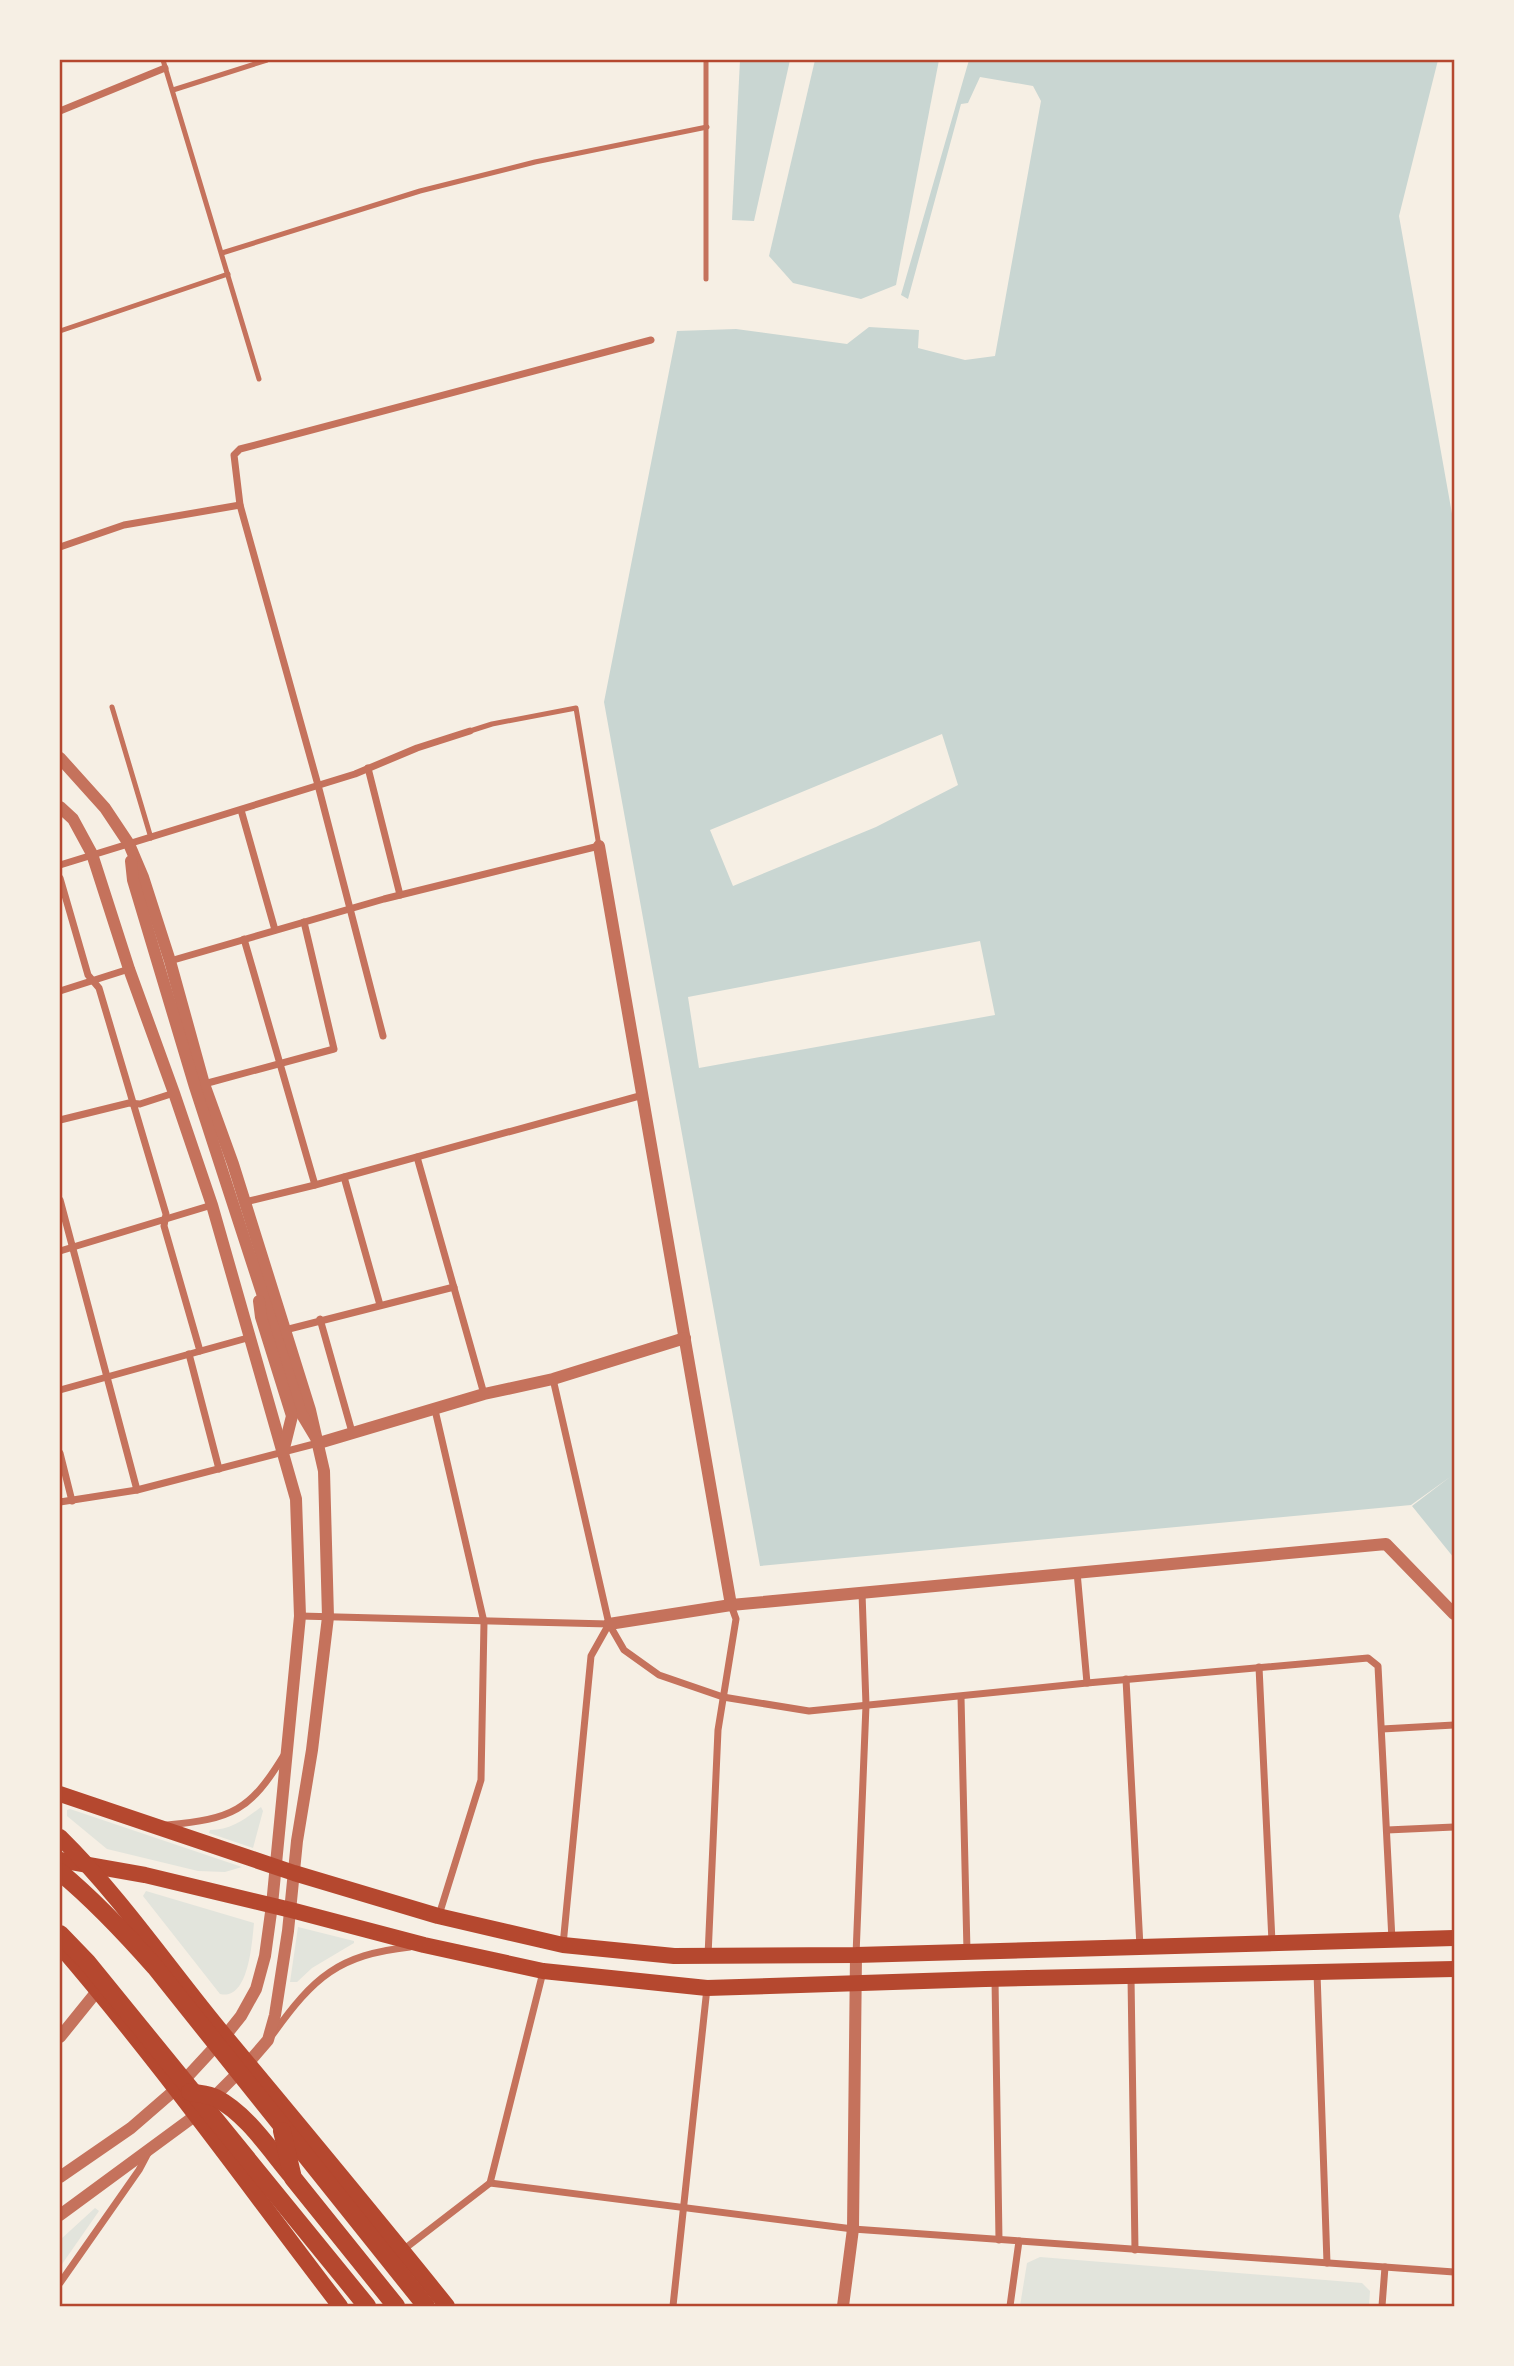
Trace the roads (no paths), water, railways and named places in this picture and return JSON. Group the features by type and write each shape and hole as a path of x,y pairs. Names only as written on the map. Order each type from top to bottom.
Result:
{"highway":[{"path":"60,1872 85,1892 155,1967 426,2306"},
{"path":"60,1934 87,1962 367,2306"},
{"path":"262,2078 284,2135 293,2178"},
{"path":"176,2089 214,2097 246,2122 396,2306"}],"main road":[{"path":"60,1794 294,1873 438,1916 563,1945 674,1956 856,1955 1454,1938"},
{"path":"60,1837 131,1914 225,2036 447,2306"},
{"path":"60,1860 145,1875 424,1945 543,1971 707,1988 1454,1969"},
{"path":"60,1946 176,2089 340,2306"}],"street":[{"path":"60,111 165,68"},
{"path":"383,1036 318,786 240,505 234,455 240,449 651,340"},
{"path":"60,547 124,525 240,505"},
{"path":"60,864 318,786 470,731"},
{"path":"60,758 105,808 129,844 143,877 170,961 204,1084 245,1202 318,1443 326,1498 328,1617 290,1910 275,2015 268,2040"},
{"path":"368,768 400,895"},
{"path":"60,807 73,819 92,854 129,969 212,1205 296,1499 300,1616 272,1905 265,1956 256,1989 225,2036 176,2089 131,2128 60,2177"},
{"path":"241,810 275,930"},
{"path":"129,844 134,880 184,1049 301,1413 318,1443"},
{"path":"170,961 350,908 600,846 731,1605 736,1619 718,1730 708,1956"},
{"path":"60,878 88,975 99,988 134,1103 166,1214 165,1220 200,1351"},
{"path":"204,1084 334,1049 304,922"},
{"path":"244,939 315,1185"},
{"path":"60,991 129,969"},
{"path":"60,1120 134,1103 140,1104 174,1093"},
{"path":"245,1202 643,1095"},
{"path":"416,1157 484,1394"},
{"path":"344,1177 380,1305"},
{"path":"60,1200 137,1490"},
{"path":"60,1251 212,1205"},
{"path":"251,1256 261,1317 292,1416 283,1452"},
{"path":"285,1329 454,1287"},
{"path":"320,1319 352,1432"},
{"path":"60,1390 251,1337"},
{"path":"60,1502 137,1490 219,1469 484,1394 553,1379 685,1338"},
{"path":"189,1354 219,1469"},
{"path":"553,1379 609,1624 624,1650 659,1675 723,1697 809,1711 1368,1658 1378,1666 1392,1940"},
{"path":"435,1410 484,1622 481,1780 438,1916"},
{"path":"60,1453 72,1500"},
{"path":"300,1616 609,1624 731,1605 1386,1544 1454,1614"},
{"path":"1077,1572 1087,1683"},
{"path":"843,2306 853,2229 856,1955 866,1705 862,1592"},
{"path":"563,1945 591,1656 609,1624"},
{"path":"1258,1667 1272,1942"},
{"path":"1126,1679 1140,1947"},
{"path":"961,1697 967,1952"},
{"path":"1382,1729 1454,1725"},
{"path":"156,1826 222,1817 244,1806 266,1784 286,1752"},
{"path":"1387,1830 1454,1827"},
{"path":"60,2215 196,2115 249,2062 295,2003 340,1964 375,1951 424,1945"},
{"path":"402,2250 490,2183 543,1971"},
{"path":"1317,1971 1327,2263"},
{"path":"1131,1976 1135,2250"},
{"path":"995,1979 999,2239"},
{"path":"673,2306 707,1988"},
{"path":"60,2037 98,1990"},
{"path":"60,2283 139,2170 150,2149"},
{"path":"490,2183 853,2229 1454,2272"},
{"path":"1010,2306 1019,2241"},
{"path":"1382,2306 1385,2267"}],"lane":[{"path":"163,60 259,379"},
{"path":"173,90 267,60"},
{"path":"706,60 706,279"},
{"path":"222,253 420,191 535,162 706,127"},
{"path":"60,331 228,274"},
{"path":"112,707 151,838"},
{"path":"470,731 492,724 576,708 600,846"}]}
